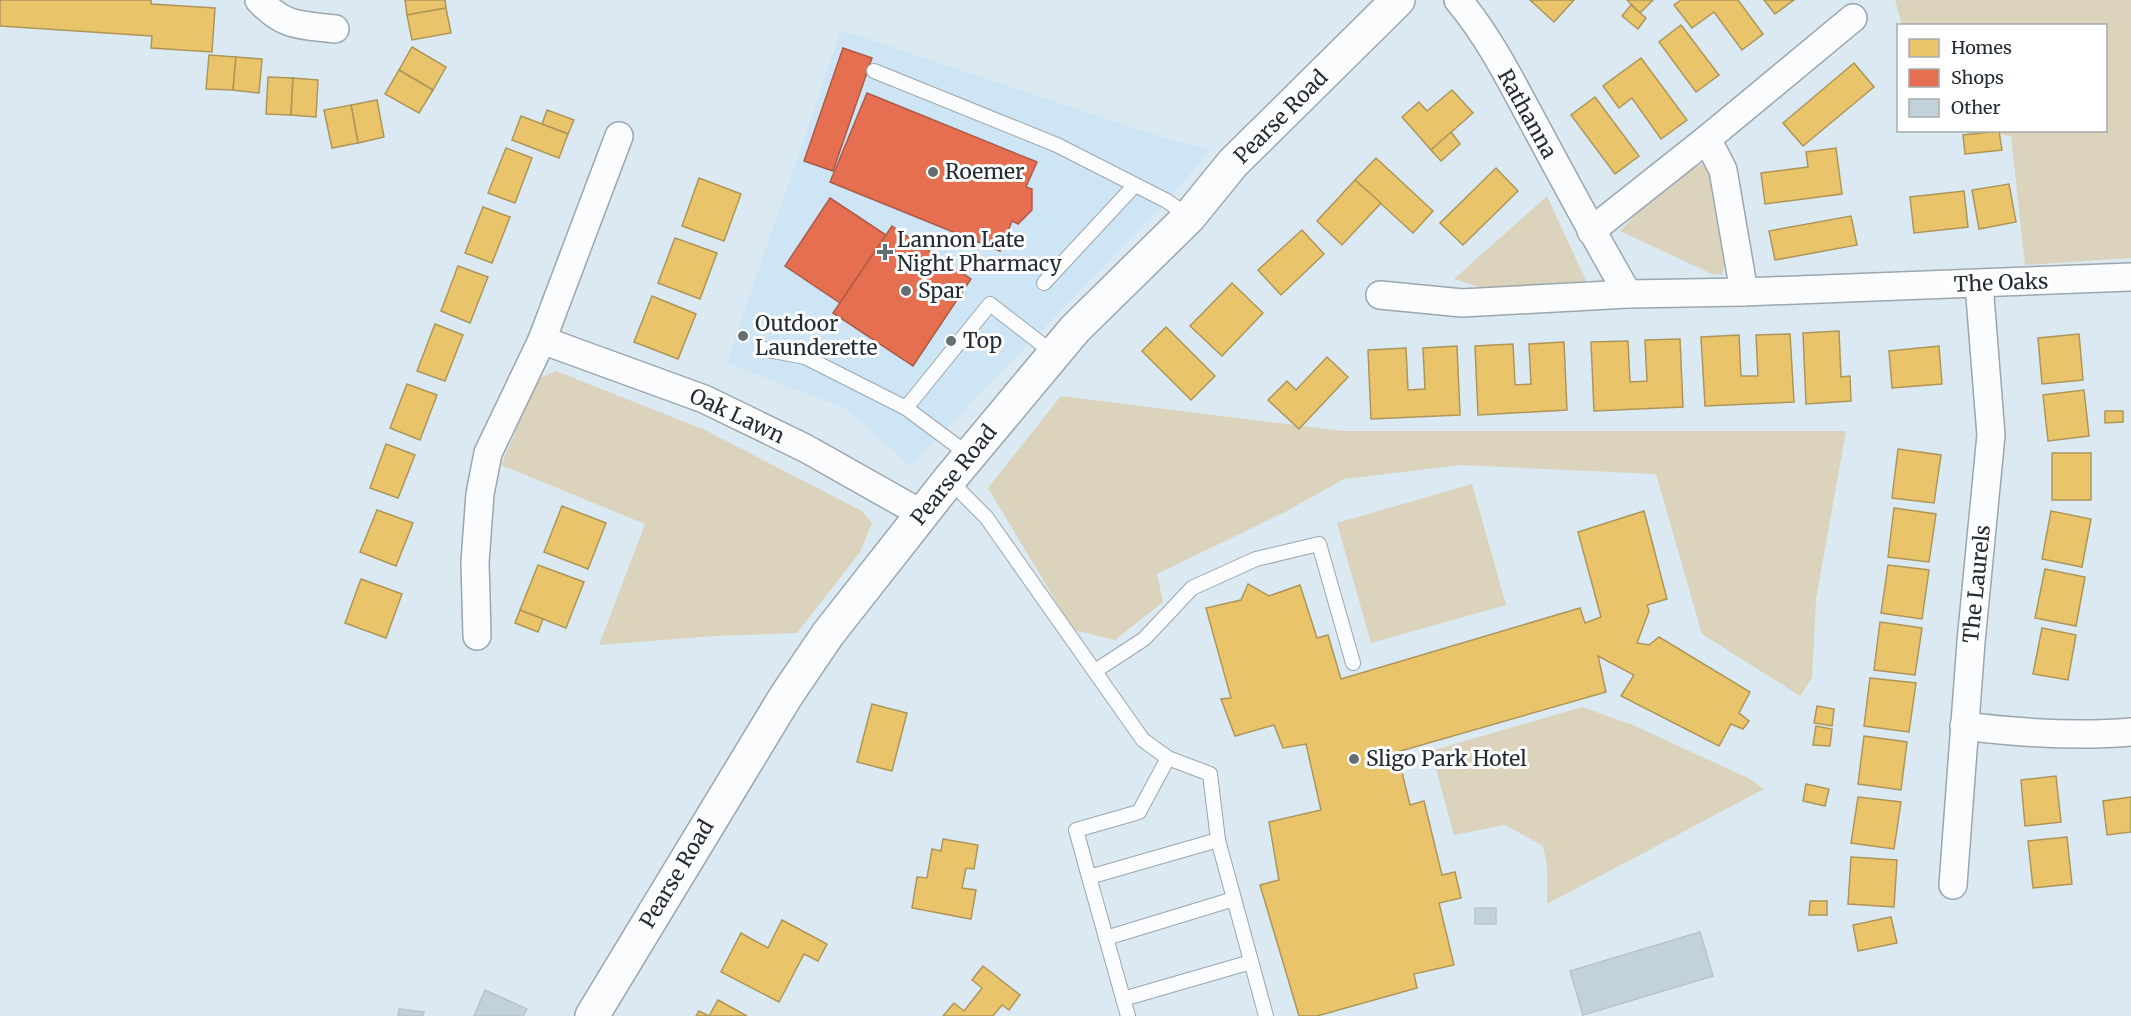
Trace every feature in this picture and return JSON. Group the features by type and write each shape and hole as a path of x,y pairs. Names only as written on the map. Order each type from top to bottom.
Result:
{"main road":[{"name":"Pearse Road","path":"592,1016 786,696 828,634 922,514 1053,353 1189,217 1233,163 1398,0"}],"street":[{"path":"259,0 277,18 302,26 335,29"},
{"name":"Rathanna","path":"1458,0 1470,14 1521,100 1590,231 1628,294"},
{"path":"1590,231 1707,139 1853,18"},
{"path":"477,636 476,562 480,494 488,453 542,340 619,136"},
{"path":"1380,295 1462,303 1628,294 1744,292 1723,170 1707,139"},
{"name":"The Oaks","path":"1744,292 2131,278"},
{"name":"The Laurels","path":"1953,885 1964,726 1991,435 1979,284"},
{"name":"Oak Lawn","path":"542,340 704,399 805,448 922,514"},
{"path":"1964,726 2019,733 2091,736 2131,732"}],"lane":[{"path":"874,71 1057,145 1167,201 1189,217"},
{"path":"1044,283 1135,185"},
{"path":"906,408 990,304 1053,353"},
{"path":"763,349 806,357 906,408 969,455"},
{"path":"949,480 986,517 1143,740 1168,758 1210,774 1218,840 1266,1016"},
{"path":"1095,671 1144,639 1192,588 1256,559 1319,544 1353,663"},
{"path":"1128,1016 1076,830 1139,812 1168,758"},
{"path":"1089,877 1218,840"},
{"path":"1106,938 1234,899"},
{"path":"1123,999 1251,962"}],"shaded area":[{"path":"1895,0 2131,0 2131,258 2025,265 2011,136 1984,132 2107,132 2107,24 1902,24"},
{"path":"841,30 1145,132 1210,150 1167,201 910,466 846,409 727,363"},
{"path":"1704,164 1708,166 1711,179 1724,266 1722,275 1712,274 1620,231 1673,182"},
{"path":"1547,196 1587,283 1580,286 1482,288 1454,279"},
{"path":"556,371 707,431 862,511 872,523 860,552 797,633 713,636 599,645 645,524 501,465 538,379"},
{"path":"1061,396 1343,431 1846,431 1816,599 1812,678 1800,696 1702,634 1656,474 1461,465 1344,479 1287,511 1157,574 1163,602 1115,640 1073,630 988,488"},
{"path":"1472,484 1506,605 1371,643 1337,523"},
{"path":"1582,707 1633,725 1750,779 1764,789 1547,904 1547,866 1543,846 1505,825 1454,835 1431,751"}],"building: Homes":[{"path":"0,0 151,0 151,4 215,8 212,52 151,48 152,36 0,26"},
{"path":"405,0 445,0 446,8 407,15"},
{"path":"1530,0 1574,0 1554,22"},
{"path":"1627,0 1653,0 1640,13"},
{"path":"1681,0 1738,0 1763,34 1742,50 1714,12 1692,28 1674,5"},
{"path":"1764,0 1794,0 1775,14"},
{"path":"1631,5 1646,18 1638,29 1622,16"},
{"path":"446,8 451,33 412,40 407,15"},
{"path":"1681,25 1719,75 1696,92 1659,42"},
{"path":"412,47 446,67 433,90 399,70"},
{"path":"209,55 236,57 233,90 206,89"},
{"path":"236,57 262,59 259,93 233,90"},
{"path":"1641,58 1687,120 1661,139 1632,98 1619,108 1603,86"},
{"path":"1854,63 1874,87 1803,146 1783,123"},
{"path":"399,70 433,90 419,113 385,94"},
{"path":"268,77 293,78 291,115 266,114"},
{"path":"293,78 318,80 316,117 291,115"},
{"path":"1452,90 1473,113 1431,150 1402,117 1419,102 1427,111"},
{"path":"1595,97 1639,156 1615,174 1571,115"},
{"path":"377,100 384,137 358,143 351,105"},
{"path":"351,105 358,143 332,148 324,110"},
{"path":"547,110 574,120 568,134 542,124"},
{"path":"521,116 568,134 559,158 512,140"},
{"path":"1451,132 1460,144 1441,161 1431,150"},
{"path":"1999,132 2002,150 1965,154 1963,135"},
{"path":"506,148 532,158 515,203 488,193"},
{"path":"1836,148 1842,194 1765,204 1761,173 1808,167 1806,152"},
{"path":"1376,158 1433,211 1413,233 1355,180"},
{"path":"1496,168 1518,191 1463,245 1440,223"},
{"path":"699,178 741,194 724,241 682,226"},
{"path":"1355,180 1381,203 1342,245 1317,221"},
{"path":"2009,184 2016,222 1979,229 1972,190"},
{"path":"1964,191 1968,227 1914,233 1910,197"},
{"path":"483,207 510,217 492,263 465,253"},
{"path":"1851,216 1857,245 1775,260 1769,231"},
{"path":"1302,230 1324,254 1281,295 1258,270"},
{"path":"675,238 717,253 700,299 658,283"},
{"path":"458,266 488,277 470,323 441,311"},
{"path":"1232,283 1263,313 1222,356 1190,326"},
{"path":"652,296 696,314 678,359 634,342"},
{"path":"435,324 463,335 445,381 417,371"},
{"path":"1166,327 1215,376 1191,400 1142,351"},
{"path":"1839,331 1841,377 1850,376 1851,401 1806,404 1803,333"},
{"path":"1790,334 1794,402 1705,406 1701,337 1739,335 1741,376 1758,376 1756,335"},
{"path":"2079,334 2083,380 2042,384 2038,338"},
{"path":"1680,339 1683,407 1594,411 1591,342 1628,341 1630,382 1647,381 1645,340"},
{"path":"1564,342 1567,410 1478,415 1475,346 1513,344 1515,385 1531,384 1529,344"},
{"path":"1457,346 1460,415 1371,419 1368,350 1406,348 1408,390 1425,389 1423,348"},
{"path":"1939,346 1942,384 1892,388 1889,351"},
{"path":"1327,357 1348,377 1299,429 1268,400 1287,381 1296,390"},
{"path":"407,384 437,395 420,440 390,428"},
{"path":"2084,390 2089,436 2048,441 2043,395"},
{"path":"2105,411 2123,411 2123,422 2105,423"},
{"path":"386,444 415,455 398,498 370,488"},
{"path":"1898,449 1941,455 1934,503 1892,498"},
{"path":"2052,453 2091,453 2091,500 2052,500"},
{"path":"562,506 606,523 588,569 544,552"},
{"path":"1894,508 1936,514 1929,562 1888,557"},
{"path":"377,510 413,523 396,566 360,552"},
{"name":"Sligo Park Hotel","path":"1644,511 1667,599 1647,605 1649,611 1637,643 1649,645 1659,637 1750,692 1739,713 1749,721 1743,729 1731,724 1719,746 1621,696 1634,675 1598,656 1606,692 1397,752 1410,805 1424,801 1442,875 1455,872 1461,898 1439,903 1454,965 1414,974 1417,988 1317,1016 1299,1016 1260,885 1279,880 1269,822 1321,810 1306,744 1283,748 1274,725 1235,736 1221,699 1231,698 1206,608 1241,600 1248,584 1269,596 1300,585 1317,638 1328,635 1341,679 1580,608 1585,623 1601,617 1578,532"},
{"path":"2051,511 2091,519 2082,567 2042,559"},
{"path":"538,565 584,582 566,628 520,610"},
{"path":"1888,565 1929,570 1922,619 1881,613"},
{"path":"2045,569 2085,577 2076,626 2035,618"},
{"path":"361,579 402,594 386,638 345,623"},
{"path":"520,610 543,619 538,632 515,623"},
{"path":"1880,622 1922,628 1915,675 1874,670"},
{"path":"2042,628 2076,635 2068,680 2033,674"},
{"path":"1870,678 1916,683 1909,732 1864,726"},
{"path":"872,704 907,713 892,771 857,762"},
{"path":"1817,706 1834,709 1832,726 1814,723"},
{"path":"1816,726 1832,729 1830,746 1813,745"},
{"path":"1864,736 1907,742 1901,790 1858,784"},
{"path":"2056,776 2061,822 2025,826 2021,780"},
{"path":"1806,784 1829,789 1825,806 1803,801"},
{"path":"1858,797 1901,802 1894,849 1851,843"},
{"path":"2131,797 2131,832 2107,835 2103,801"},
{"path":"2067,837 2072,884 2033,888 2028,841"},
{"path":"943,839 978,845 974,869 966,868 962,888 976,890 971,919 912,908 917,877 927,878 932,849 941,851"},
{"path":"1851,857 1897,860 1894,907 1848,904"},
{"path":"1810,901 1827,901 1827,915 1809,915"},
{"path":"1891,917 1897,943 1858,951 1853,925"},
{"path":"782,920 827,944 818,961 804,954 779,1002 721,972 741,933 768,948"},
{"path":"983,966 1020,995 1009,1010 1002,1005 993,1016 943,1016 954,1003 964,1011 982,988 972,980"},
{"path":"718,1000 747,1016 709,1016"},
{"path":"699,1011 709,1016 696,1016"}],"building: Shops":[{"path":"843,48 872,58 833,171 804,161"},
{"name":"Roemer","path":"867,93 1037,162 1026,187 1032,189 1032,210 1018,224 1012,221 1000,251 830,182"},
{"path":"830,198 886,235 840,303 785,266"},
{"name":"Spar","path":"892,226 971,279 913,366 833,313"}],"building: Other":[{"path":"1475,908 1496,908 1496,924 1475,924"},
{"path":"1700,932 1713,976 1583,1015 1570,971"},
{"path":"485,990 527,1009 523,1016 474,1016"},
{"path":"399,1009 424,1012 423,1016 398,1016"}],"place":[{"name":"Roemer","path":"933,172"},
{"name":"Lannon Late Night Pharmacy","path":"885,252"},
{"name":"Spar","path":"906,291"},
{"name":"Outdoor Launderette","path":"743,336"},
{"name":"Top","path":"951,341"},
{"name":"Sligo Park Hotel","path":"1354,759"}]}
